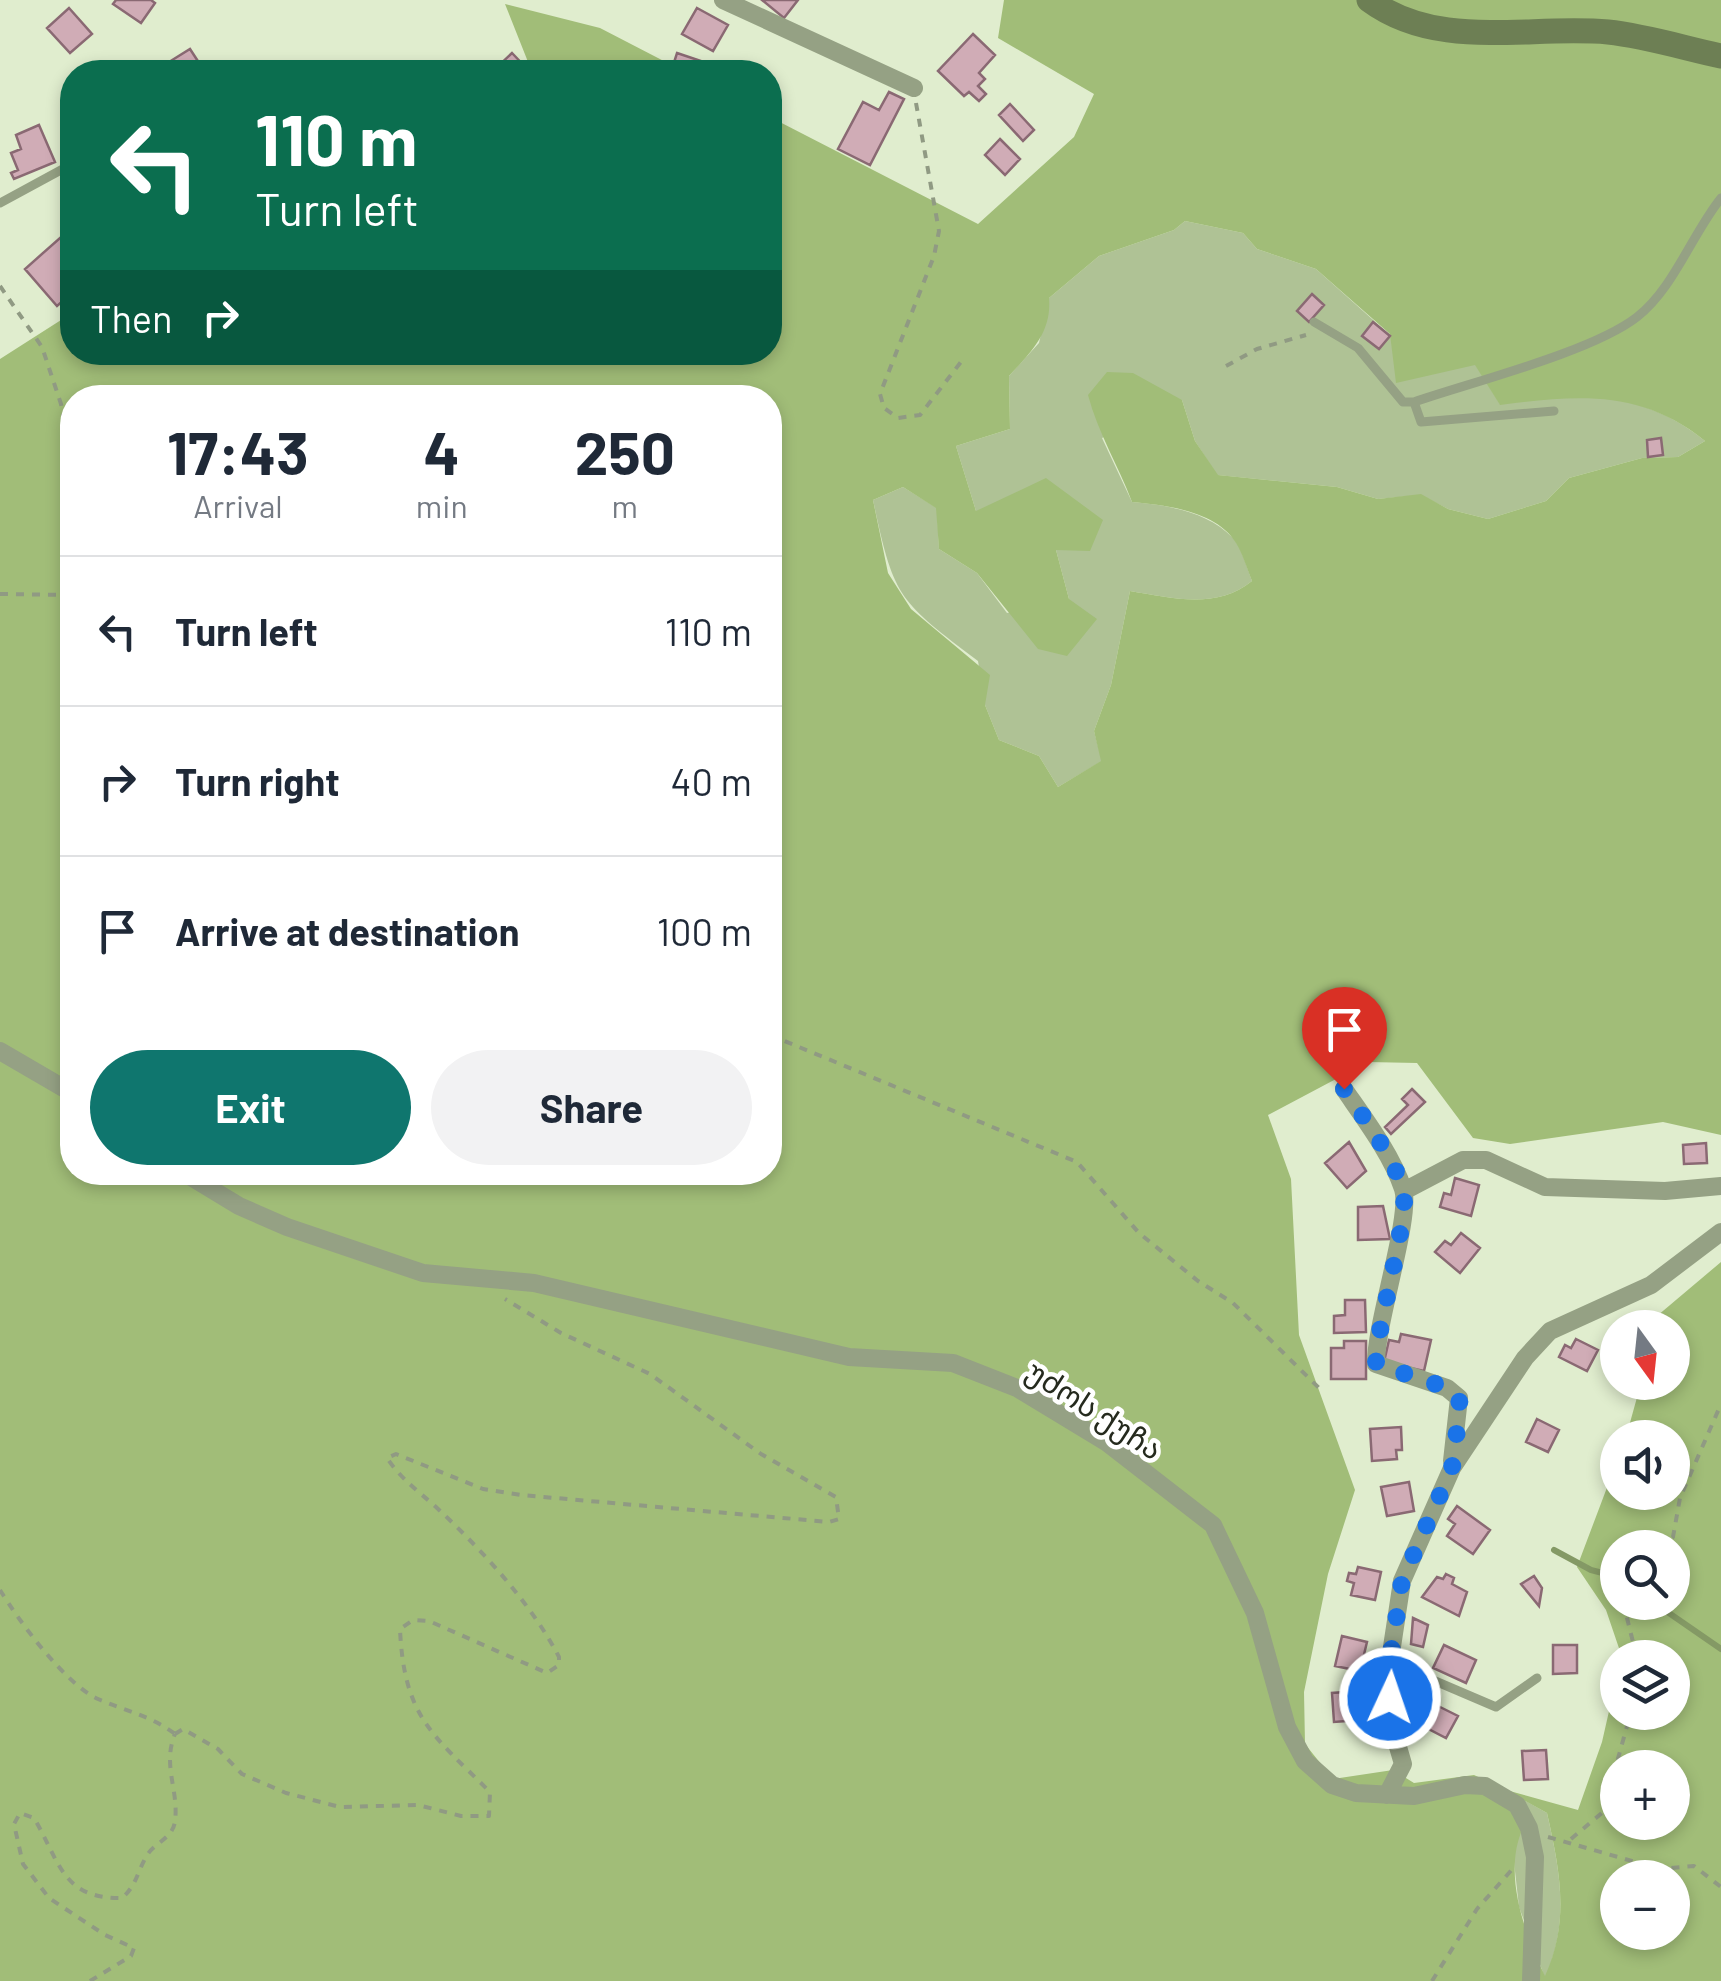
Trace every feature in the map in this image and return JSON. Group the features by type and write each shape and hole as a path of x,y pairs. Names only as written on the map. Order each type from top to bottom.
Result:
{"main road":[{"path":"1369,0 1395,17 1442,31 1547,28 1613,33 1721,56"}],"street":[{"path":"723,0 914,88"},
{"path":"0,1051 60,1086"},
{"path":"1344,1089 1404,1191 1405,1214 1386,1286 1376,1364 1448,1388 1459,1398 1452,1468"},
{"path":"1404,1191 1463,1160 1486,1160 1546,1187 1665,1191 1721,1186"},
{"name":"უძოს ქუჩა","path":"204,1185 287,1227 423,1272 472,1280 534,1283 848,1357 952,1363 1017,1388 1106,1442 1213,1525 1255,1613 1272,1686 1305,1760 1332,1785 1387,1796 1485,1786 1517,1805 1532,1835"},
{"path":"1387,1796 1403,1764 1391,1723 1388,1673 1402,1581 1452,1468 1525,1358 1550,1332 1651,1285 1721,1232"},
{"path":"1531,1981 1532,1835"}],"lane":[{"path":"0,203 60,170"},
{"path":"1314,322 1358,348 1403,402 1414,402 1596,338 1637,318 1658,295 1721,198"},
{"path":"1414,402 1421,422 1554,412"},
{"path":"1388,1673 1407,1669 1496,1707 1537,1678"}],"path":[{"path":"914,88 939,231 934,256 880,394 884,408 898,418 920,415 964,358"},
{"path":"0,286 42,347 60,401"},
{"path":"1226,366 1278,341 1330,332"},
{"path":"0,594 60,596"},
{"path":"782,1040 1077,1162 1138,1233 1198,1281 1234,1302 1321,1390"},
{"path":"90,1981 131,1956 134,1948 105,1935 49,1898 22,1864 14,1824 20,1813 34,1818 65,1880 97,1898 122,1898 133,1888 147,1853 168,1836 175,1822 167,1752 174,1734 183,1729 196,1733 242,1774 286,1792 340,1807 418,1805 478,1819 489,1816 490,1792 451,1756 414,1710 400,1628 413,1620 429,1622 547,1673 559,1665 559,1658 490,1563 434,1505 404,1483 388,1458 396,1454 482,1488 521,1495 684,1512 830,1522 839,1519 836,1497 761,1454 650,1374 561,1333 472,1280"},
{"path":"1674,1530 1680,1498 1721,1404"},
{"path":"0,1590 68,1676 95,1698 137,1712 174,1734"},
{"path":"1570,1840 1603,1812 1626,1730"},
{"path":"1432,1981 1477,1909 1502,1884 1532,1835 1570,1840 1660,1869 1694,1866 1721,1887"}],"green space":[{"path":"1004,0 1721,0 1721,1135 1663,1122 1510,1144 1473,1138 1417,1063 1368,1062 1268,1115 1291,1179 1299,1335 1355,1490 1328,1574 1304,1692 1305,1744 1333,1779 1393,1770 1414,1783 1474,1775 1506,1790 1578,1810 1605,1730 1690,1730 1690,1640 1616,1640 1609,1620 1690,1620 1690,1530 1600,1530 1600,1601 1577,1567 1600,1506 1600,1510 1690,1510 1690,1420 1631,1420 1636,1400 1690,1400 1690,1310 1664,1310 1721,1262 1721,1981 0,1981 0,359 60,321 60,365 782,365 782,123 978,224 1074,137 1094,94 998,38","holes":["1185,221 1243,233 1257,249 1316,269 1390,334 1396,383 1475,365 1500,405 1582,398 1633,404 1681,424 1705,441 1678,457 1642,458 1569,478 1546,501 1488,519 1448,509 1421,494 1378,499 1337,487 1218,475 1195,441 1182,400 1133,373 1107,372 1088,395 1132,502 1189,512 1216,524 1236,543 1252,581 1224,596 1209,599 1178,599 1130,591 1111,685 1094,731 1101,761 1058,787 1039,756 999,740 985,705 990,675 911,609 888,573 873,500 903,487 936,508 939,549 977,573 1038,649 1067,656 1097,619 1069,599 1056,550 1090,551 1103,520 1046,478 976,511 956,446 1010,429 1009,376 1043,331 1049,298 1099,256 1174,230","1507,1791 1547,1813 1552,1834 1560,1916 1545,1976 1530,1941 1515,1884 1517,1846 1523,1828"]},
{"path":"505,4 600,28 662,60 527,60"},
{"path":"1185,221 1243,233 1257,249 1316,269 1390,335 1476,365 1500,404 1583,397 1632,403 1681,424 1705,441 1678,457 1642,458 1569,478 1546,501 1488,519 1448,509 1421,495 1378,499 1337,487 1217,475 1195,441 1182,400 1102,438 1132,502 1185,511 1211,521 1233,538 1252,581 1224,596 1209,599 1178,599 1130,591 1111,685 1094,731 1102,761 1058,787 1039,756 999,740 985,705 978,661 931,624 903,595 887,558 873,500 903,487 937,508 939,549 977,573 1007,613 1069,599 1056,550 976,511 956,446 1010,429 1009,376 1039,343 1049,298 1099,256 1174,230"},
{"path":"1506,1790 1547,1813 1552,1834 1560,1916 1545,1978 1519,1907"}],"building":[{"path":"116,0 155,3 141,23 113,4"},
{"path":"762,0 798,0 784,18"},
{"path":"69,8 92,34 70,53 47,28"},
{"path":"697,8 728,25 713,51 682,34"},
{"path":"973,34 995,55 979,73 985,79 978,86 986,94 979,101 969,92 964,96 938,71"},
{"path":"190,49 197,60 172,60"},
{"path":"677,53 698,60 675,60"},
{"path":"889,92 904,99 870,165 838,149 863,102 879,110"},
{"path":"1010,104 1034,130 1023,141 999,115"},
{"path":"39,125 55,162 14,179 11,173 18,170 11,153 21,149 16,135"},
{"path":"1000,139 1020,159 1005,175 985,155"},
{"path":"60,238 60,303 57,306 25,269"},
{"path":"1312,294 1324,305 1309,322 1297,311"},
{"path":"1373,322 1390,336 1379,349 1362,336"},
{"path":"1661,438 1663,455 1648,457 1647,440"},
{"path":"1412,1089 1425,1102 1391,1134 1385,1127 1408,1105 1402,1099"},
{"path":"1349,1142 1366,1171 1347,1188 1325,1163"},
{"path":"1706,1143 1707,1163 1684,1164 1683,1145"},
{"path":"1455,1178 1479,1185 1471,1216 1440,1207 1444,1193 1451,1195"},
{"path":"1383,1206 1390,1239 1358,1240 1358,1207"},
{"path":"1461,1233 1480,1248 1460,1273 1435,1252 1445,1241 1451,1245"},
{"path":"1345,1300 1365,1300 1366,1332 1334,1333 1334,1316 1345,1315"},
{"path":"1401,1334 1431,1340 1424,1371 1384,1362 1389,1340 1399,1342"},
{"path":"1576,1339 1598,1350 1587,1371 1559,1357 1565,1345 1571,1348"},
{"path":"1344,1341 1366,1341 1366,1379 1331,1379 1331,1348 1344,1348"},
{"path":"1537,1419 1559,1430 1548,1452 1526,1442"},
{"path":"1401,1427 1402,1450 1396,1450 1397,1459 1372,1461 1370,1429"},
{"path":"1409,1482 1414,1511 1387,1516 1381,1487"},
{"path":"1457,1506 1490,1530 1473,1554 1447,1536 1455,1524 1448,1519"},
{"path":"1358,1567 1381,1572 1375,1600 1351,1595 1354,1583 1347,1581 1349,1573 1356,1574"},
{"path":"1446,1574 1454,1578 1452,1584 1467,1592 1459,1616 1422,1597 1437,1577 1443,1579"},
{"path":"1534,1576 1542,1588 1539,1606 1521,1584"},
{"path":"1413,1618 1428,1625 1423,1647 1411,1644"},
{"path":"1342,1636 1367,1642 1360,1671 1335,1666"},
{"path":"1444,1645 1476,1660 1466,1683 1433,1668"},
{"path":"1553,1645 1577,1645 1577,1673 1553,1674"},
{"path":"1358,1691 1360,1720 1334,1722 1332,1693"},
{"path":"1428,1701 1458,1716 1446,1738 1417,1723"},
{"path":"1546,1750 1548,1779 1524,1780 1522,1751"}],"waterway":[{"path":"1554,1550 1600,1572"},
{"path":"1679,1620 1721,1649"}],"route":[{"path":"1344,1089 1404,1191 1405,1214 1386,1286 1376,1364 1448,1388 1459,1398 1460,1408 1452,1468 1418,1537 1402,1581 1388,1673 1390,1698"}]}
